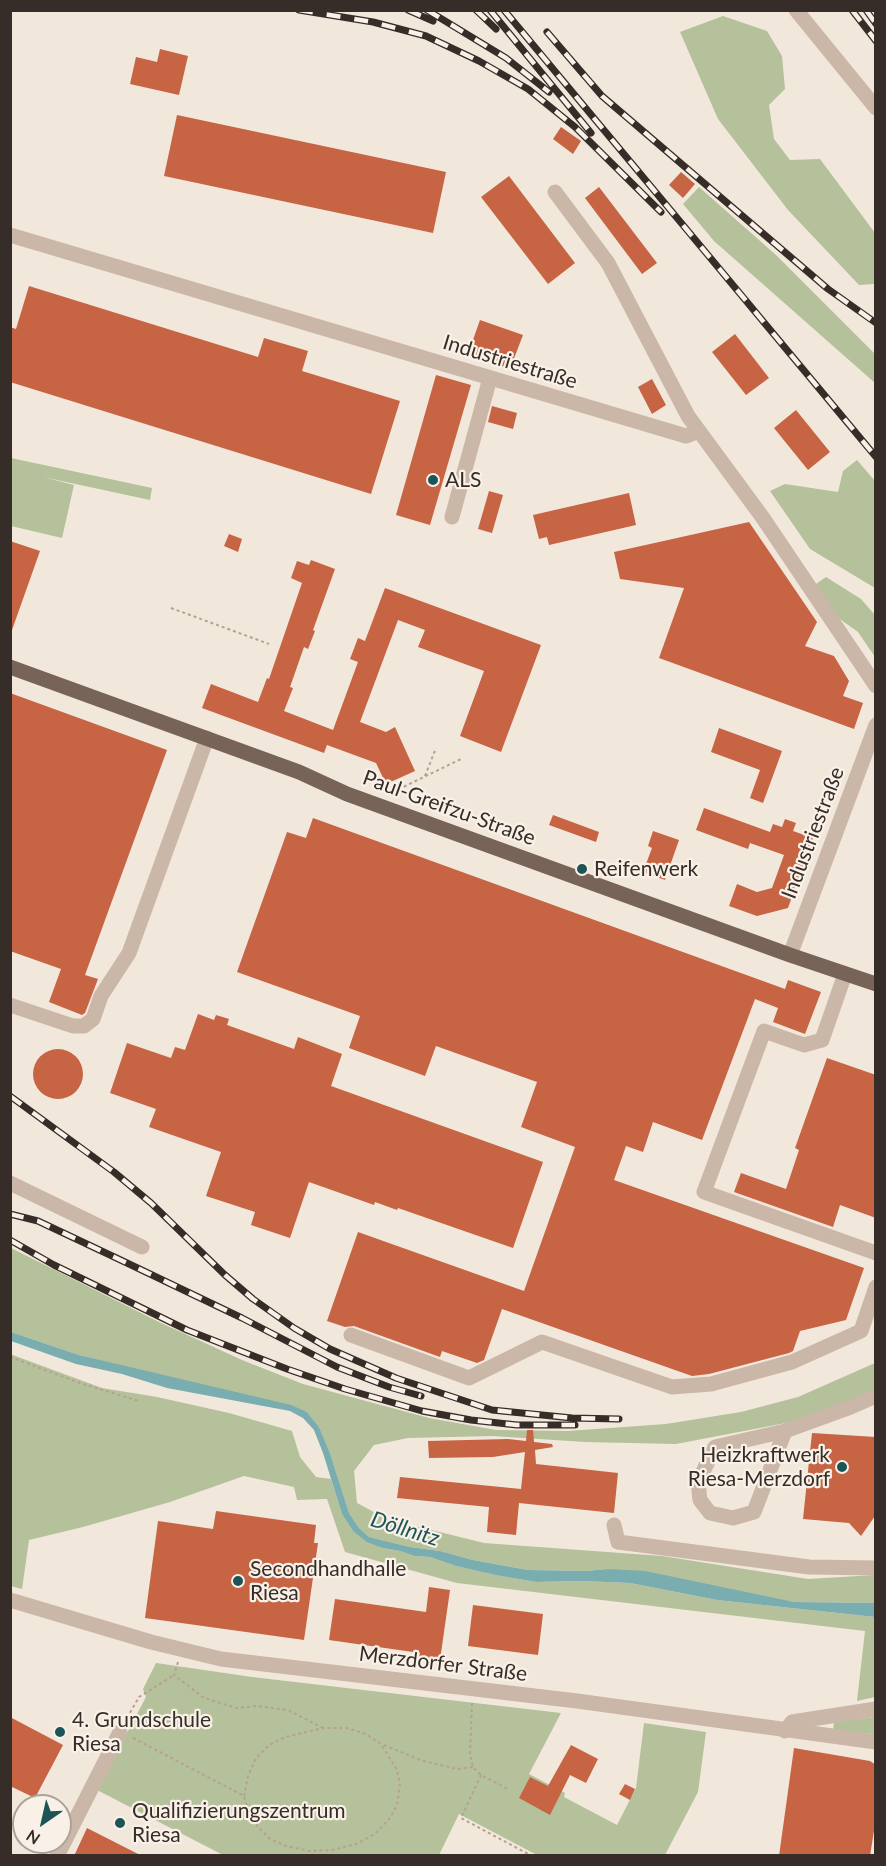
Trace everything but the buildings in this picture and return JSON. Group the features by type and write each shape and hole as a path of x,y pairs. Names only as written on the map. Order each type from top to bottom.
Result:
{"main road":[{"name":"Paul-Greifzu-Straße","path":"10,667 299,772 347,794 876,984"}],"street":[{"path":"795,10 876,108"},
{"path":"555,192 608,262 688,416 763,518 876,686"},
{"name":"Industriestraße","path":"10,235 686,436 699,431"},
{"path":"452,517 490,378"},
{"name":"Industriestraße","path":"790,955 876,725"},
{"path":"10,1005 73,1026 84,1026 93,1019 101,996 129,953 207,738"},
{"path":"845,974 822,1040 804,1046 764,1031 704,1192 876,1253"},
{"path":"10,1183 142,1247"},
{"path":"351,1335 469,1378 542,1342 672,1387 711,1384 792,1362 861,1331 876,1287"},
{"path":"785,1431 754,1512 733,1518 710,1513 700,1500 698,1482 715,1447 785,1431 876,1396"},
{"path":"614,1525 618,1542 809,1568 876,1568"},
{"name":"Merzdorfer Straße","path":"10,1600 181,1650 221,1659 473,1689 876,1742"},
{"path":"785,1731 792,1722 876,1709"},
{"path":"57,1856 120,1732"}],"path":[{"path":"171,608 269,644"},
{"path":"424,777 436,748"},
{"path":"393,792 463,758"},
{"path":"10,1357 80,1383 139,1401"},
{"path":"181,1650 174,1675 139,1697 120,1732 244,1796"},
{"path":"174,1675 204,1698 236,1708 256,1706 288,1710 323,1728"},
{"path":"473,1689 470,1754 473,1767 481,1775 508,1789"},
{"path":"381,1744 397,1770 400,1784 397,1805 390,1818 375,1834 356,1844 332,1850 309,1851 286,1846 270,1839 249,1813 244,1796 248,1776 256,1758 269,1745 285,1737 323,1728 346,1728 366,1734 381,1744 429,1762 457,1769 473,1767"},
{"path":"481,1775 461,1818 532,1856"}],"green space":[{"path":"723,16 767,31 782,56 785,89 769,105 774,139 790,160 820,159 875,233 875,284 859,285 788,210 718,119 680,32"},
{"path":"699,187 776,255 875,354 875,383 714,241 683,204"},
{"path":"11,458 152,488 150,500 43,477 74,485 62,538 11,526"},
{"path":"857,460 875,481 875,588 810,549 770,491 785,484 838,492 843,471"},
{"path":"826,577 861,599 875,615 875,657 858,632 837,617 816,584"},
{"path":"11,1248 159,1322 242,1360 303,1384 429,1418 496,1430 568,1431 666,1424 741,1412 798,1397 875,1363 875,1389 812,1418 676,1444 585,1442 493,1436 408,1438 374,1445 354,1471 357,1503 387,1519 484,1543 662,1556 808,1579 875,1575 875,1603 794,1602 608,1569 528,1570 369,1537 359,1528 349,1513 330,1453 319,1427 307,1412 79,1355 11,1332"},
{"path":"10,1354 102,1388 229,1413 292,1431 300,1457 316,1477 331,1479 342,1514 353,1531 383,1548 414,1556 430,1557 495,1575 536,1582 630,1583 717,1600 875,1617 875,1697 857,1701 865,1631 457,1583 345,1552 327,1499 297,1500 294,1487 244,1476 170,1502 29,1540 22,1589 11,1586"},
{"path":"156,1663 252,1677 561,1713 529,1774 565,1793 564,1797 617,1825 636,1788 644,1723 706,1732 698,1792 665,1855 537,1855 459,1814 439,1855 223,1855 97,1790 146,1697 143,1689"},
{"path":"875,1717 875,1734 833,1731 834,1722"}],"water":[{"path":"11,1332 79,1355 291,1405 307,1412 319,1427 330,1453 349,1513 359,1528 369,1537 528,1570 645,1571 794,1602 875,1603 875,1617 717,1600 630,1583 536,1582 495,1575 430,1557 414,1556 383,1548 367,1542 353,1531 342,1514 314,1430 303,1418 290,1411 167,1388 122,1374 76,1364 11,1341"}],"railway":[{"path":"299,10 373,22 426,36 479,61 528,89 575,127 661,212"},
{"path":"408,10 433,21"},
{"path":"427,10 506,58 549,92"},
{"path":"476,10 496,29"},
{"path":"490,10 591,133"},
{"path":"504,10 876,457"},
{"path":"852,10 876,41"},
{"path":"866,10 876,24"},
{"path":"547,32 602,96 828,289 876,323"},
{"path":"10,1096 114,1172 151,1203 253,1299 294,1328 330,1349 396,1378 492,1410 572,1418 619,1419"},
{"path":"10,1214 38,1221 242,1318 337,1367 389,1387 421,1396"},
{"path":"10,1240 54,1265 187,1330 345,1389 422,1411 471,1420 517,1425 575,1425"}],"place":[{"name":"ALS","path":"433,480"},
{"name":"Reifenwerk","path":"582,869"},
{"name":"Heizkraftwerk Riesa-Merzdorf","path":"842,1467"},
{"name":"Secondhandhalle Riesa","path":"238,1581"},
{"name":"4. Grundschule Riesa","path":"60,1732"},
{"name":"Qualifizierungszentrum Riesa","path":"120,1823"}],"water label":[{"name":"Döllnitz","path":"405,1529"}]}
